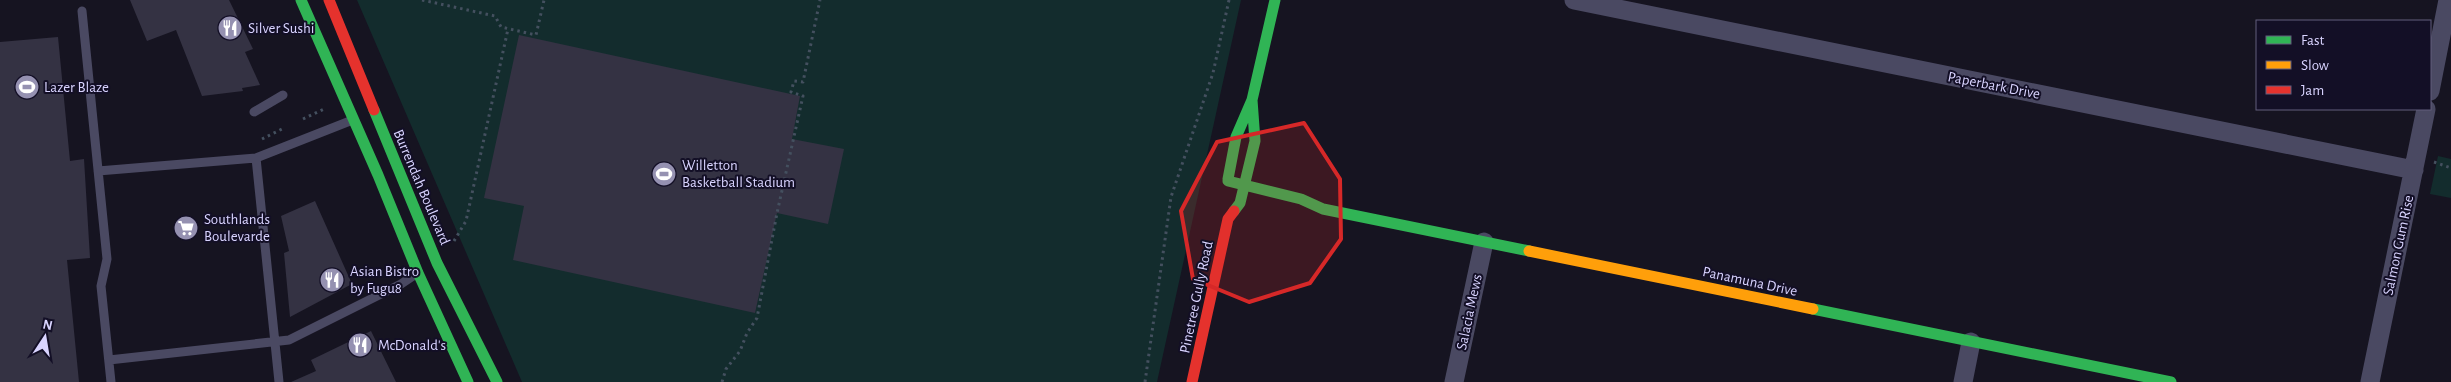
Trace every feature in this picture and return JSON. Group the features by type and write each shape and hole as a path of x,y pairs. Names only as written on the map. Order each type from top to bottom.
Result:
{"main road":[{"name":"Burrendah Boulevard","path":"301,0 363,116 428,268 472,359 497,382"},
{"name":"Burrendah Boulevard","path":"329,0 378,175 428,268 472,359 468,382"},
{"name":"Pinetree Gully Road","path":"1192,382 1228,219 1226,190 1236,137 1252,100 1275,0"},
{"name":"Pinetree Gully Road","path":"1228,219 1244,203 1244,184 1255,140 1252,100"},
{"name":"Panamuna Drive","path":"1226,190 1244,184 1301,199 1324,209 2171,382"},
{"path":"1226,190 1244,203"},
{"name":"Panamuna Drive","path":"1299,211 1324,209"}],"street":[{"name":"Paperbark Drive","path":"1574,0 2414,170"},
{"path":"2431,86 2448,0"},
{"name":"Salmon Gum Rise","path":"2370,382 2426,110"},
{"name":"Salacia Mews","path":"1454,382 1484,242"},
{"path":"1963,382 1971,342"}],"lane":[{"path":"82,11 107,259 101,286 111,382"},
{"path":"254,112 284,95"},
{"path":"98,171 256,158 363,116"},
{"path":"256,158 279,382"},
{"path":"109,360 289,340 401,284 428,268"}],"path":[{"path":"422,0 496,16 501,28 536,35 544,0"},
{"path":"722,382 726,369 740,351 747,333 757,318 780,194 803,96 790,92 794,81 802,82 820,0"},
{"path":"1145,382 1171,197 1213,74 1229,0"},
{"path":"454,242 466,221 508,29"},
{"path":"303,119 324,109"}],"highlighted area":[{"path":"1304,123 1340,179 1341,239 1310,283 1249,302 1193,279 1181,211 1217,142"}],"green space":[{"path":"357,0 1241,0 1157,382 522,382"},
{"path":"2438,156 2451,159 2451,198 2430,194"}],"building":[{"path":"130,0 229,0 253,49 245,52 260,85 242,88 243,91 202,96 176,30 147,41"},
{"name":"Willetton Basketball Stadium","path":"519,35 800,96 792,139 844,149 828,224 777,213 755,313 513,260 524,206 484,198"},
{"path":"58,37 70,161 84,159 90,258 67,260 79,382 0,382 0,42"},
{"path":"315,201 352,284 290,317 284,253 289,251 281,216"},
{"name":"McDonald's","path":"371,331 396,382 291,382 316,371 311,360"}],"traffic: fast":[{"path":"301,0 378,175 418,273 468,382"},
{"path":"1228,179 1236,137 1252,100 1275,0"},
{"path":"1234,211 1240,203 1255,141 1252,100"},
{"path":"374,110 437,263 497,382"},
{"path":"1228,181 1301,199 1323,209 1529,251"},
{"path":"1813,309 2171,382"}],"traffic: slow":[{"path":"1529,251 1813,309"}],"traffic: jam":[{"path":"329,0 374,110"},
{"path":"1192,382 1228,219 1234,211"}],"place":[{"name":"Silver Sushi","path":"230,28"},
{"name":"Lazer Blaze","path":"27,87"},
{"name":"Willetton Basketball Stadium","path":"664,174"},
{"name":"Southlands Boulevarde","path":"186,228"},
{"name":"Asian Bistro by Fugu8","path":"332,280"},
{"name":"McDonald's","path":"360,345"}]}
